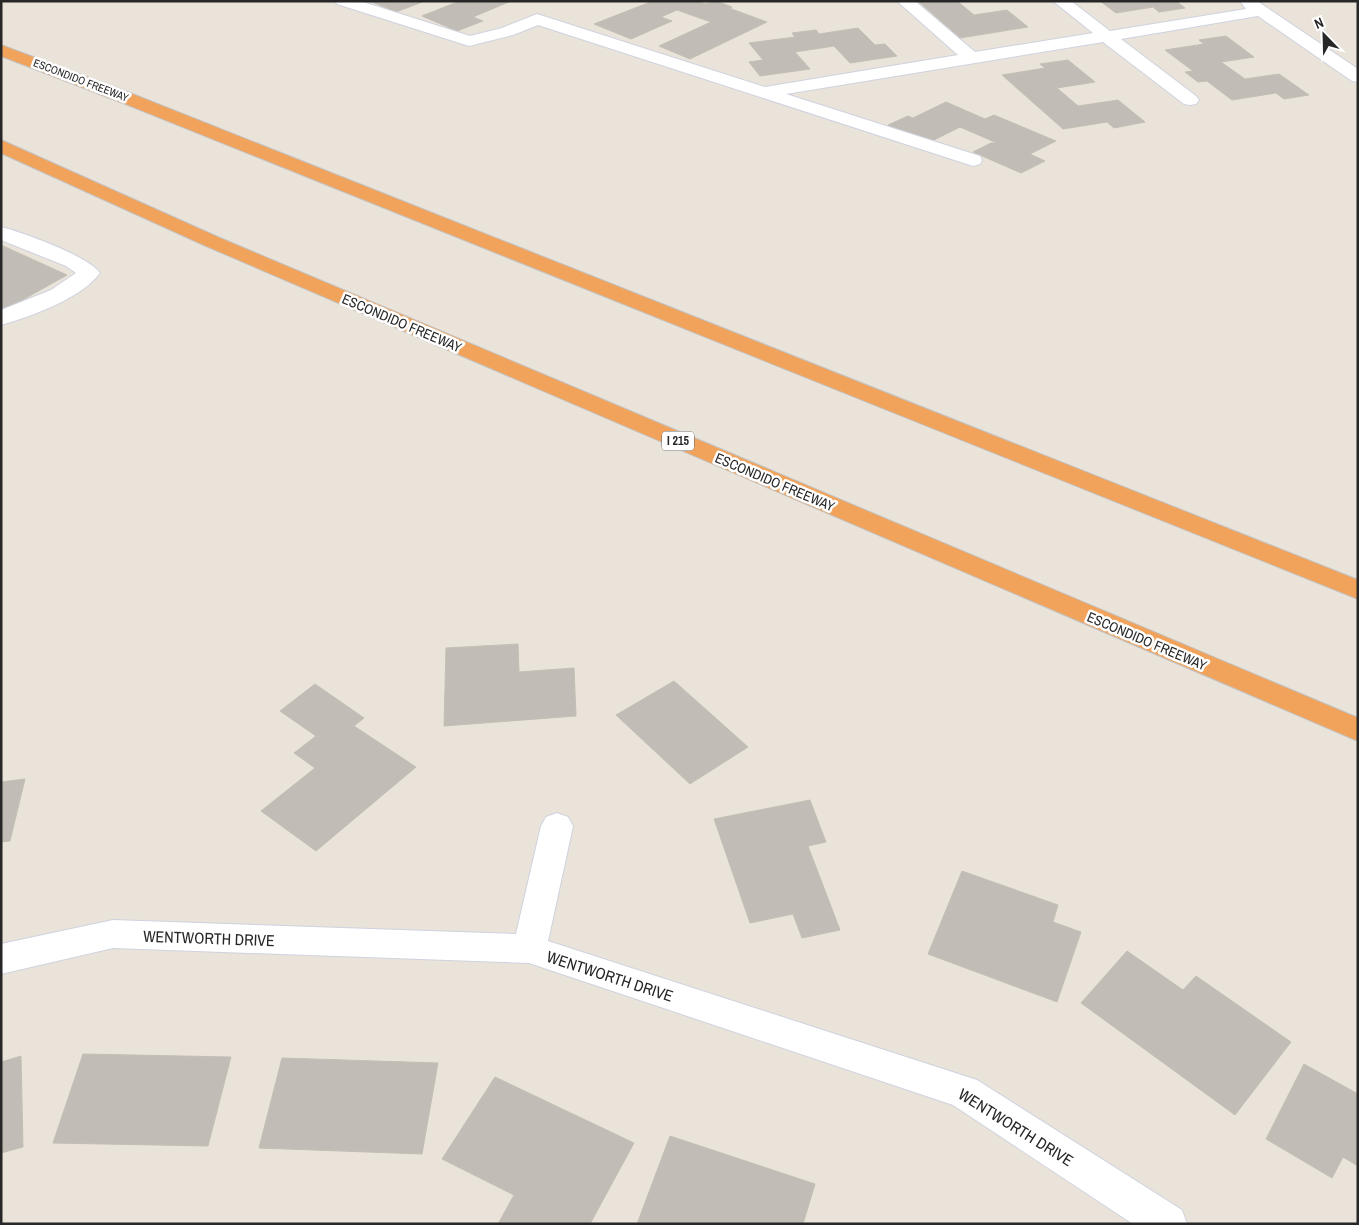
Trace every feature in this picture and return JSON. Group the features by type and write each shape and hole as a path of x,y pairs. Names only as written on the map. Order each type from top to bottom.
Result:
{"highway":[{"name":"ESCONDIDO FREEWAY","path":"1,50 139,102 1358,590"},
{"name":"ESCONDIDO FREEWAY","path":"1,146 222,246 1358,730"}],"street":[{"path":"343,1 469,41 507,32 537,19 973,160"},
{"path":"905,1 973,59"},
{"path":"1060,1 1190,100"},
{"path":"1245,1 1358,77"},
{"path":"763,92 1261,12"},
{"path":"1,233 73,262 89,273 76,285 40,303 1,318"},
{"path":"529,949 557,826"},
{"name":"WENTWORTH DRIVE","path":"1,959 113,934 529,949 964,1092 1168,1224"}],"building":[{"path":"370,1 425,1 396,12"},
{"path":"460,1 511,1 473,17 483,21 457,31 422,16"},
{"path":"653,1 698,1 705,4 716,1 732,7 729,8 767,22 690,59 659,46 711,22 677,10 661,17 672,21 631,39 594,24"},
{"path":"918,1 957,1 974,15 1007,10 1028,27 960,38"},
{"path":"1100,1 1176,1 1185,8 1159,12 1153,7 1116,13"},
{"path":"858,28 875,45 885,44 897,56 850,63 834,46 795,52 810,69 760,76 749,62 763,60 749,43 795,37 792,33 816,30 819,34"},
{"path":"1226,36 1254,57 1221,62 1245,79 1279,74 1309,95 1284,99 1276,93 1232,100 1207,81 1198,82 1185,72 1193,71 1165,50 1204,44 1199,40"},
{"path":"1068,60 1095,82 1057,88 1078,106 1118,100 1145,122 1114,128 1107,122 1063,129 1002,75 1045,68 1040,64"},
{"path":"946,102 985,119 994,115 1056,141 1030,154 1045,161 1021,173 973,152 991,143 997,143 960,127 928,143 888,125 908,116 913,118"},
{"path":"1,245 67,275 1,312"},
{"path":"518,644 519,672 574,668 576,716 444,726 446,648"},
{"path":"674,681 748,747 690,784 616,715"},
{"path":"315,684 364,718 354,726 416,767 316,851 261,811 315,768 294,753 316,736 280,711"},
{"path":"25,779 10,841 1,842 1,782"},
{"path":"810,800 826,842 808,846 840,930 802,938 793,914 750,923 714,819"},
{"path":"962,871 1058,905 1053,922 1081,932 1057,1002 928,954"},
{"path":"1127,951 1183,990 1196,976 1291,1042 1235,1115 1081,1003"},
{"path":"83,1054 231,1057 208,1146 53,1143"},
{"path":"21,1056 23,1147 1,1153 1,1062"},
{"path":"282,1058 438,1063 422,1154 259,1148"},
{"path":"1304,1064 1358,1094 1358,1166 1343,1157 1332,1178 1266,1139"},
{"path":"495,1077 634,1143 590,1224 498,1224 514,1195 442,1159"},
{"path":"670,1136 815,1184 803,1224 637,1224"}]}
